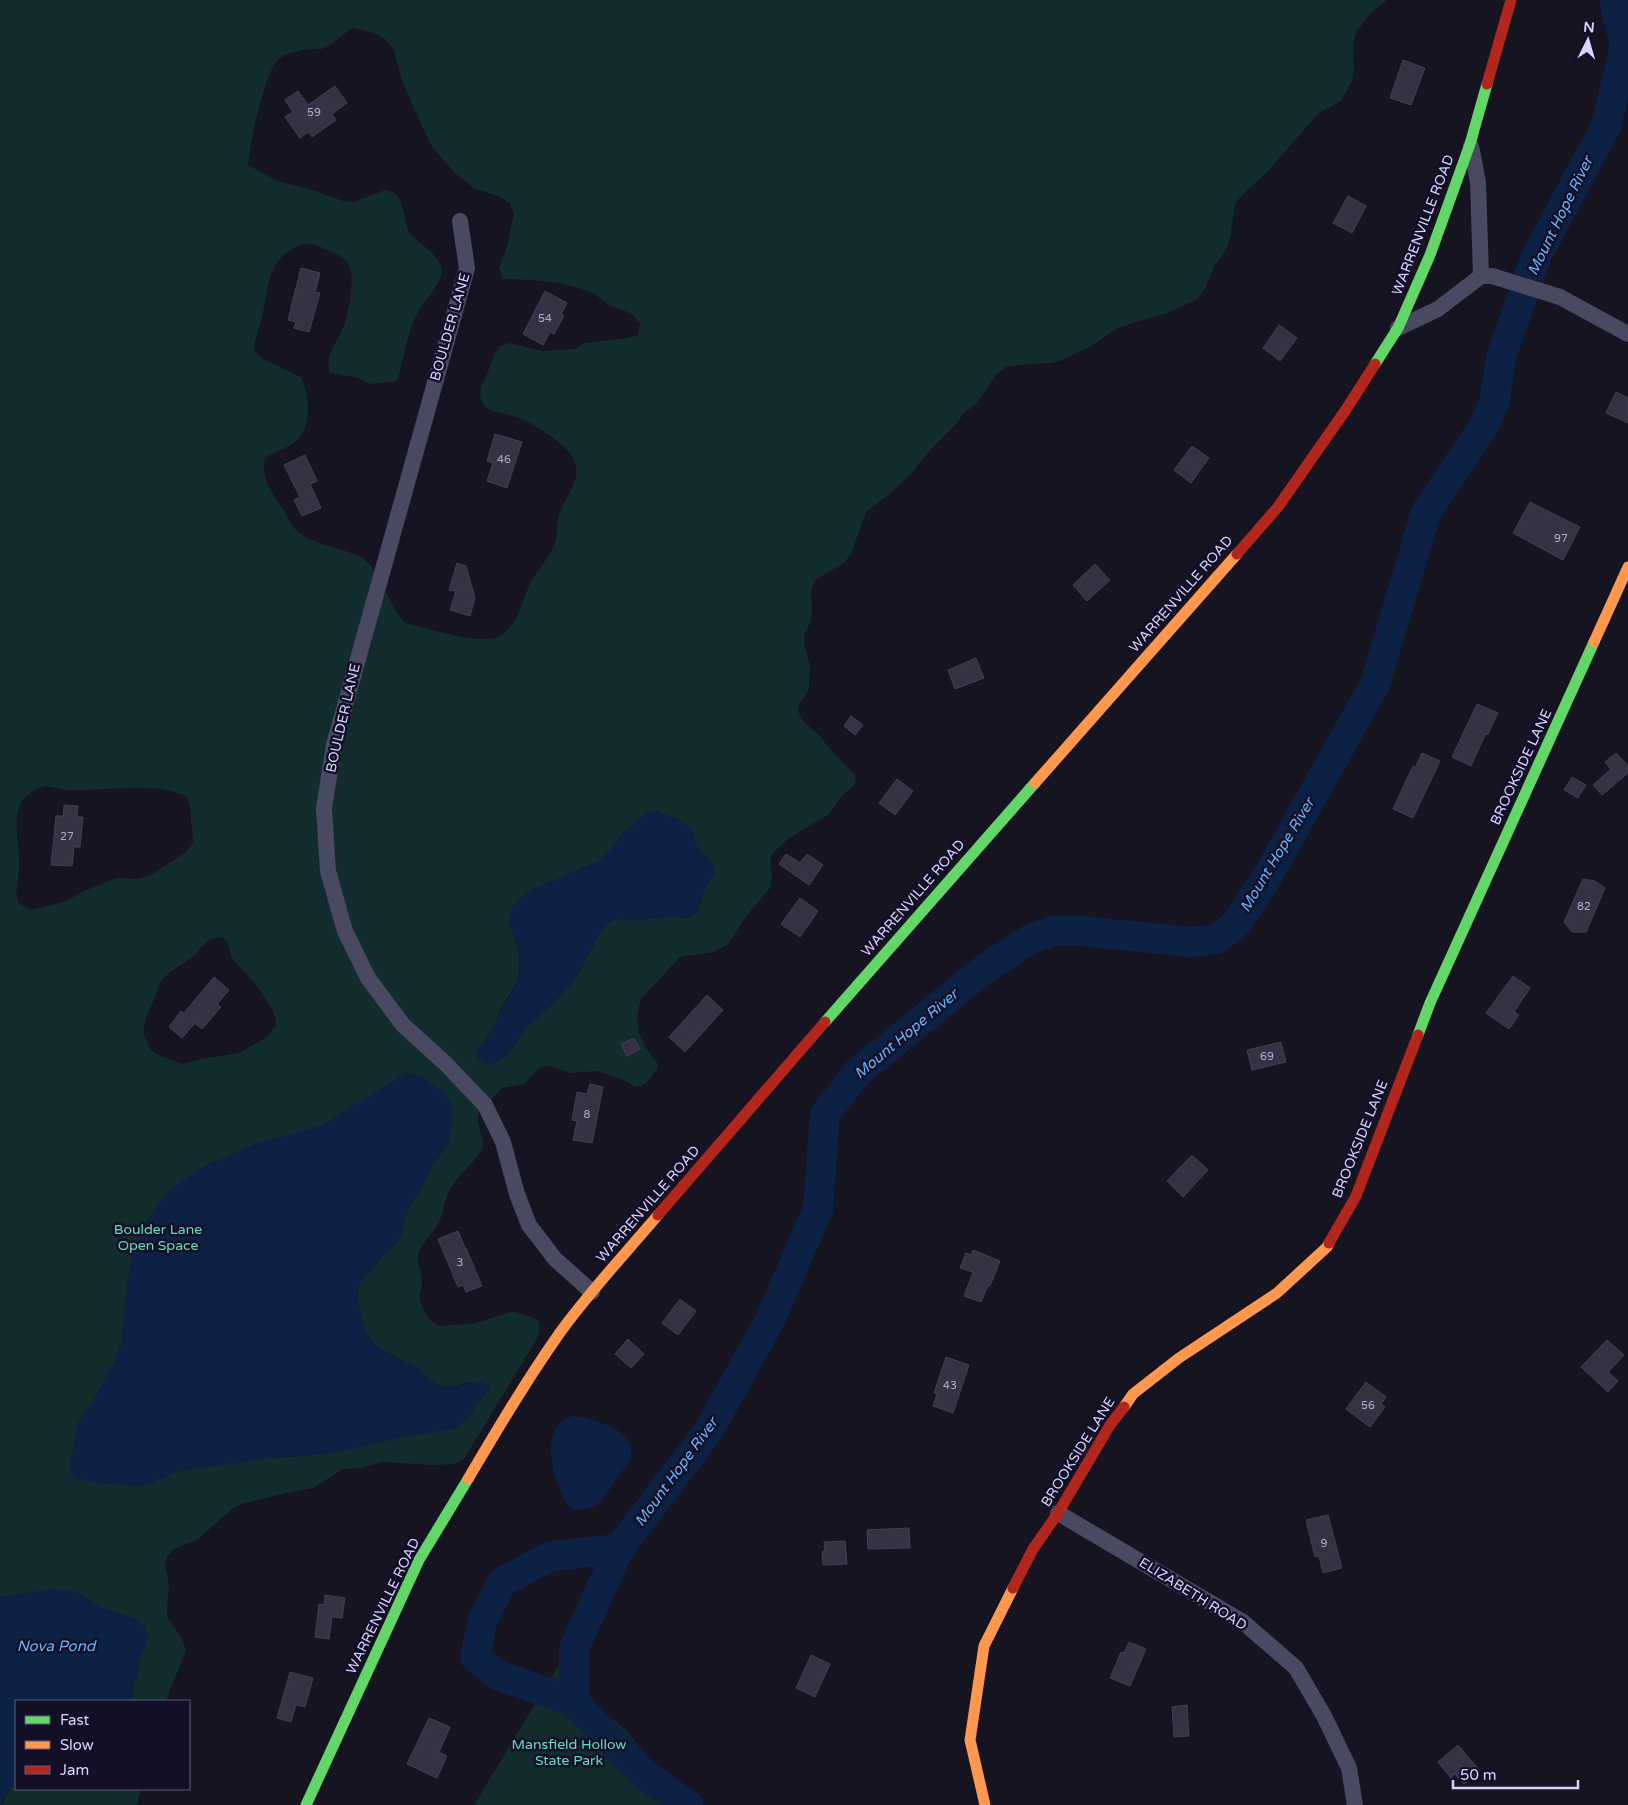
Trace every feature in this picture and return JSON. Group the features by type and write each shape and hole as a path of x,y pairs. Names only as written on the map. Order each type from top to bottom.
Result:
{"main road":[{"name":"WARRENVILLE ROAD","path":"306,1805 419,1560 522,1388 560,1333 592,1292 870,969 1278,507 1347,408 1398,328 1430,255 1470,144 1511,0"},
{"name":"BROOKSIDE LANE","path":"985,1805 970,1740 984,1646 1033,1550 1058,1513 1110,1425 1133,1394 1179,1358 1277,1293 1326,1247 1356,1196 1430,1003 1628,567"}],"street":[{"path":"1470,144 1478,182 1487,276"},
{"name":"BOULDER LANE","path":"460,221 467,268 334,745 324,808 328,871 345,931 368,978 403,1025 446,1064 485,1105 503,1142 517,1194 529,1225 555,1259 592,1292"},
{"path":"1487,276 1560,297 1628,334"},
{"path":"1398,328 1438,309 1487,276"},
{"name":"ELIZABETH ROAD","path":"1058,1513 1243,1622 1296,1668 1324,1716 1348,1768 1355,1805"}],"green space":[{"name":"Boulder Lane Open Space","path":"0,0 1387,0 1370,14 1356,32 1353,45 1354,68 1352,81 1341,101 1319,113 1267,172 1235,204 1227,248 1214,267 1198,299 1168,313 1116,329 1088,348 1064,359 1052,363 1006,367 997,374 977,403 963,414 908,477 866,512 851,554 844,563 815,580 811,590 812,612 810,623 805,633 804,644 810,666 809,685 798,711 803,721 821,737 854,774 855,784 842,796 828,815 789,838 772,854 770,859 772,876 770,888 748,914 728,944 713,952 680,957 641,999 637,1016 639,1033 646,1048 658,1064 657,1069 646,1083 635,1087 626,1081 598,1071 571,1073 545,1066 539,1068 524,1084 502,1088 479,1113 478,1121 483,1142 481,1151 450,1189 443,1212 435,1229 419,1250 418,1262 422,1281 420,1300 427,1316 437,1325 476,1323 510,1312 516,1312 538,1320 539,1323 538,1336 535,1342 464,1459 455,1464 433,1465 382,1462 360,1468 343,1469 313,1488 241,1504 231,1510 197,1540 175,1548 167,1556 165,1567 169,1584 167,1613 186,1650 166,1700 131,1700 140,1659 148,1637 135,1619 103,1608 73,1591 0,1597","holes":["352,28 375,33 385,39 393,48 403,84 432,147 456,174 475,189 498,196 510,203 514,214 507,247 499,268 503,279 547,281 579,288 593,293 609,305 631,314 640,324 638,335 628,338 584,343 575,349 542,351 510,343 500,346 494,355 481,386 480,398 483,405 493,411 525,421 557,441 573,458 576,473 575,480 559,515 556,540 553,548 532,580 516,619 505,632 498,637 490,639 439,632 405,623 371,566 361,557 312,540 297,531 272,493 265,477 265,458 296,441 305,427 308,410 306,392 301,377 261,358 254,350 270,278 278,261 294,248 308,244 319,246 335,253 346,261 350,268 351,291 342,331 329,356 330,373 359,378 369,384 398,380 415,319 419,310 438,284 441,274 440,264 435,256 410,234 403,208 397,196 392,192 385,190 354,202 343,201 309,189 277,181 248,165 251,142 263,92 268,78 279,59 291,53 308,49 321,49 335,42","45,786 68,790 160,789 187,797 190,808 193,843 186,852 149,876 138,879 116,878 84,891 64,902 31,910 21,904 17,898 16,890 19,871 17,815 23,800 29,794","657,811 678,820 697,847 713,865 715,871 704,891 697,913 688,918 671,916 639,920 617,919 607,924 599,933 572,983 529,1025 504,1058 478,1049 495,1027 500,1010 518,981 520,960 516,938 509,923 513,906 525,894 599,861 611,851 620,837 651,812","223,937 227,942 232,958 256,985 272,1009 276,1021 275,1026 268,1036 239,1053 182,1064 160,1056 151,1050 144,1035 144,1024 161,981 195,955 211,939","449,1099 449,1143 433,1164 421,1189 411,1203 398,1241 381,1257 371,1271 362,1278 358,1288 357,1300 366,1333 377,1347 417,1368 440,1386 454,1387 475,1382 490,1387 476,1404 468,1419 391,1440 345,1450 269,1458"]},
{"name":"Mansfield Hollow State Park","path":"560,1663 583,1687 599,1708 625,1729 651,1761 663,1779 675,1805 474,1805"},
{"path":"15,1780 15,1790 141,1790 136,1805 1,1805"}],"water":[{"path":"656,810 678,820 693,830 697,847 713,865 715,871 704,891 697,913 688,918 671,916 639,920 617,919 607,924 599,933 572,983 529,1025 504,1058 494,1064 489,1064 479,1059 476,1055 495,1026 502,1008 518,979 520,960 510,921 512,909 527,893 600,860 632,825 641,817"},
{"path":"406,1073 422,1077 442,1090 449,1099 453,1109 449,1143 433,1164 421,1189 411,1203 398,1241 381,1257 371,1271 362,1278 358,1288 357,1300 366,1333 377,1347 417,1368 432,1382 441,1387 447,1388 478,1382 490,1387 476,1404 468,1419 454,1429 398,1438 344,1451 269,1458 180,1471 149,1484 138,1486 94,1483 74,1477 69,1467 78,1423 113,1365 121,1344 128,1275 135,1243 145,1223 158,1204 173,1187 202,1167 256,1144 323,1125"},
{"path":"572,1416 608,1425 621,1432 627,1438 631,1449 630,1460 603,1499 595,1506 585,1509 572,1508 566,1502 556,1480 551,1459 552,1438 556,1429 562,1421"},
{"name":"Nova Pond","path":"50,1589 73,1591 103,1608 135,1619 145,1626 148,1637 140,1659 131,1700 15,1700 15,1780 0,1805 0,1597"}],"building":[{"path":"1403,60 1425,68 1411,105 1390,98"},
{"path":"335,86 347,103 332,114 336,120 312,137 308,132 300,138 285,117 293,112 285,100 298,91 308,105"},
{"path":"1348,196 1366,206 1352,233 1333,223"},
{"path":"301,268 320,273 315,292 320,293 309,332 294,328 296,322 288,320"},
{"path":"545,291 567,303 561,314 564,316 554,334 550,332 543,345 523,334"},
{"path":"1279,325 1297,338 1280,361 1263,348"},
{"path":"1616,392 1628,398 1628,423 1606,413"},
{"path":"495,434 522,442 507,488 487,481 493,463 487,461"},
{"path":"1192,446 1209,458 1191,483 1174,470"},
{"path":"305,455 317,481 310,484 321,508 302,516 294,500 300,497 284,465"},
{"path":"1530,502 1580,527 1563,560 1513,533"},
{"path":"457,563 466,566 475,598 470,616 450,610 456,591 449,590"},
{"path":"1095,564 1110,580 1087,601 1073,585"},
{"path":"976,658 984,678 955,689 948,670"},
{"path":"1477,704 1498,713 1488,734 1485,735 1471,766 1452,757"},
{"path":"851,716 863,725 855,735 844,726"},
{"path":"1422,753 1440,761 1413,818 1393,809 1413,766 1415,768"},
{"path":"1616,753 1628,766 1628,773 1602,795 1593,785 1611,769 1605,762"},
{"path":"1572,777 1586,785 1578,798 1564,790"},
{"path":"897,779 913,791 895,815 879,803"},
{"path":"64,805 78,806 77,817 83,817 80,847 74,847 72,866 51,865 56,816 63,816"},
{"path":"786,854 800,863 807,854 823,865 809,885 779,864"},
{"path":"1583,879 1595,881 1605,888 1586,932 1572,932 1564,922"},
{"path":"800,898 818,911 800,937 781,924"},
{"path":"1513,976 1530,988 1514,1012 1519,1015 1509,1029 1486,1013"},
{"path":"214,977 229,990 217,1004 221,1007 202,1029 195,1023 182,1038 169,1027 181,1011 184,1013"},
{"path":"707,995 723,1010 685,1052 669,1037"},
{"path":"634,1038 640,1049 627,1056 621,1044"},
{"path":"1281,1042 1286,1062 1252,1070 1247,1050"},
{"path":"590,1084 603,1087 592,1143 573,1140 577,1121 572,1120 577,1092 587,1094"},
{"path":"1192,1155 1208,1170 1183,1197 1167,1181"},
{"path":"458,1231 482,1286 466,1292 463,1285 458,1287 438,1239"},
{"path":"973,1250 1000,1261 981,1302 964,1296 973,1272 960,1268 966,1253 971,1255"},
{"path":"680,1299 696,1311 678,1335 662,1323"},
{"path":"628,1339 644,1354 631,1368 615,1354"},
{"path":"1607,1340 1624,1355 1608,1372 1618,1381 1608,1392 1581,1367"},
{"path":"946,1357 969,1365 953,1413 933,1406 937,1394 934,1393"},
{"path":"1366,1382 1386,1397 1381,1404 1385,1407 1370,1427 1346,1409"},
{"path":"1328,1515 1342,1568 1323,1573 1319,1556 1315,1557 1306,1520"},
{"path":"909,1528 910,1548 868,1549 867,1530"},
{"path":"845,1541 847,1564 823,1565 822,1552 825,1550 824,1542"},
{"path":"325,1595 345,1598 342,1618 332,1617 329,1639 315,1637 319,1604 324,1605"},
{"path":"1129,1642 1146,1649 1130,1686 1110,1678 1121,1652 1124,1653"},
{"path":"811,1655 830,1664 815,1697 796,1688"},
{"path":"290,1672 313,1678 305,1707 296,1705 291,1722 277,1718"},
{"path":"1187,1705 1189,1736 1174,1737 1172,1707"},
{"path":"429,1718 450,1727 439,1752 447,1756 437,1778 407,1764"},
{"path":"1458,1745 1480,1771 1464,1784 1455,1774 1451,1778 1438,1762"}],"waterway":[{"name":"Mount Hope River","path":"688,1805 643,1773 574,1702 498,1675 475,1657 483,1619 502,1582 551,1556 619,1549 709,1430 770,1320 818,1209 825,1114 858,1072 983,970 1030,939 1054,931 1080,931 1191,942 1217,939 1237,923 1267,877 1375,684 1426,512 1483,427 1494,403 1502,354 1536,257 1606,126 1625,46 1614,0"},
{"name":"Mount Hope River","path":"574,1702 574,1648 619,1549"}],"traffic: fast":[{"path":"1375,364 1398,328 1430,255 1470,144 1487,84"},
{"path":"1418,1035 1430,1003 1594,642"},
{"path":"825,1022 1035,783"},
{"path":"306,1805 419,1560 468,1479"}],"traffic: slow":[{"path":"1035,783 1237,554"},
{"path":"1594,642 1628,567"},
{"path":"468,1479 523,1388 559,1334 595,1288 658,1215"},
{"path":"1124,1407 1133,1394 1179,1358 1277,1293 1329,1243"},
{"path":"985,1805 970,1740 984,1646 1013,1588"}],"traffic: jam":[{"path":"1487,84 1511,0"},
{"path":"1237,554 1278,507 1347,408 1375,364"},
{"path":"658,1215 825,1022"},
{"path":"1329,1243 1356,1196 1418,1035"},
{"path":"1013,1588 1033,1549 1058,1513 1110,1425 1124,1407"}]}
